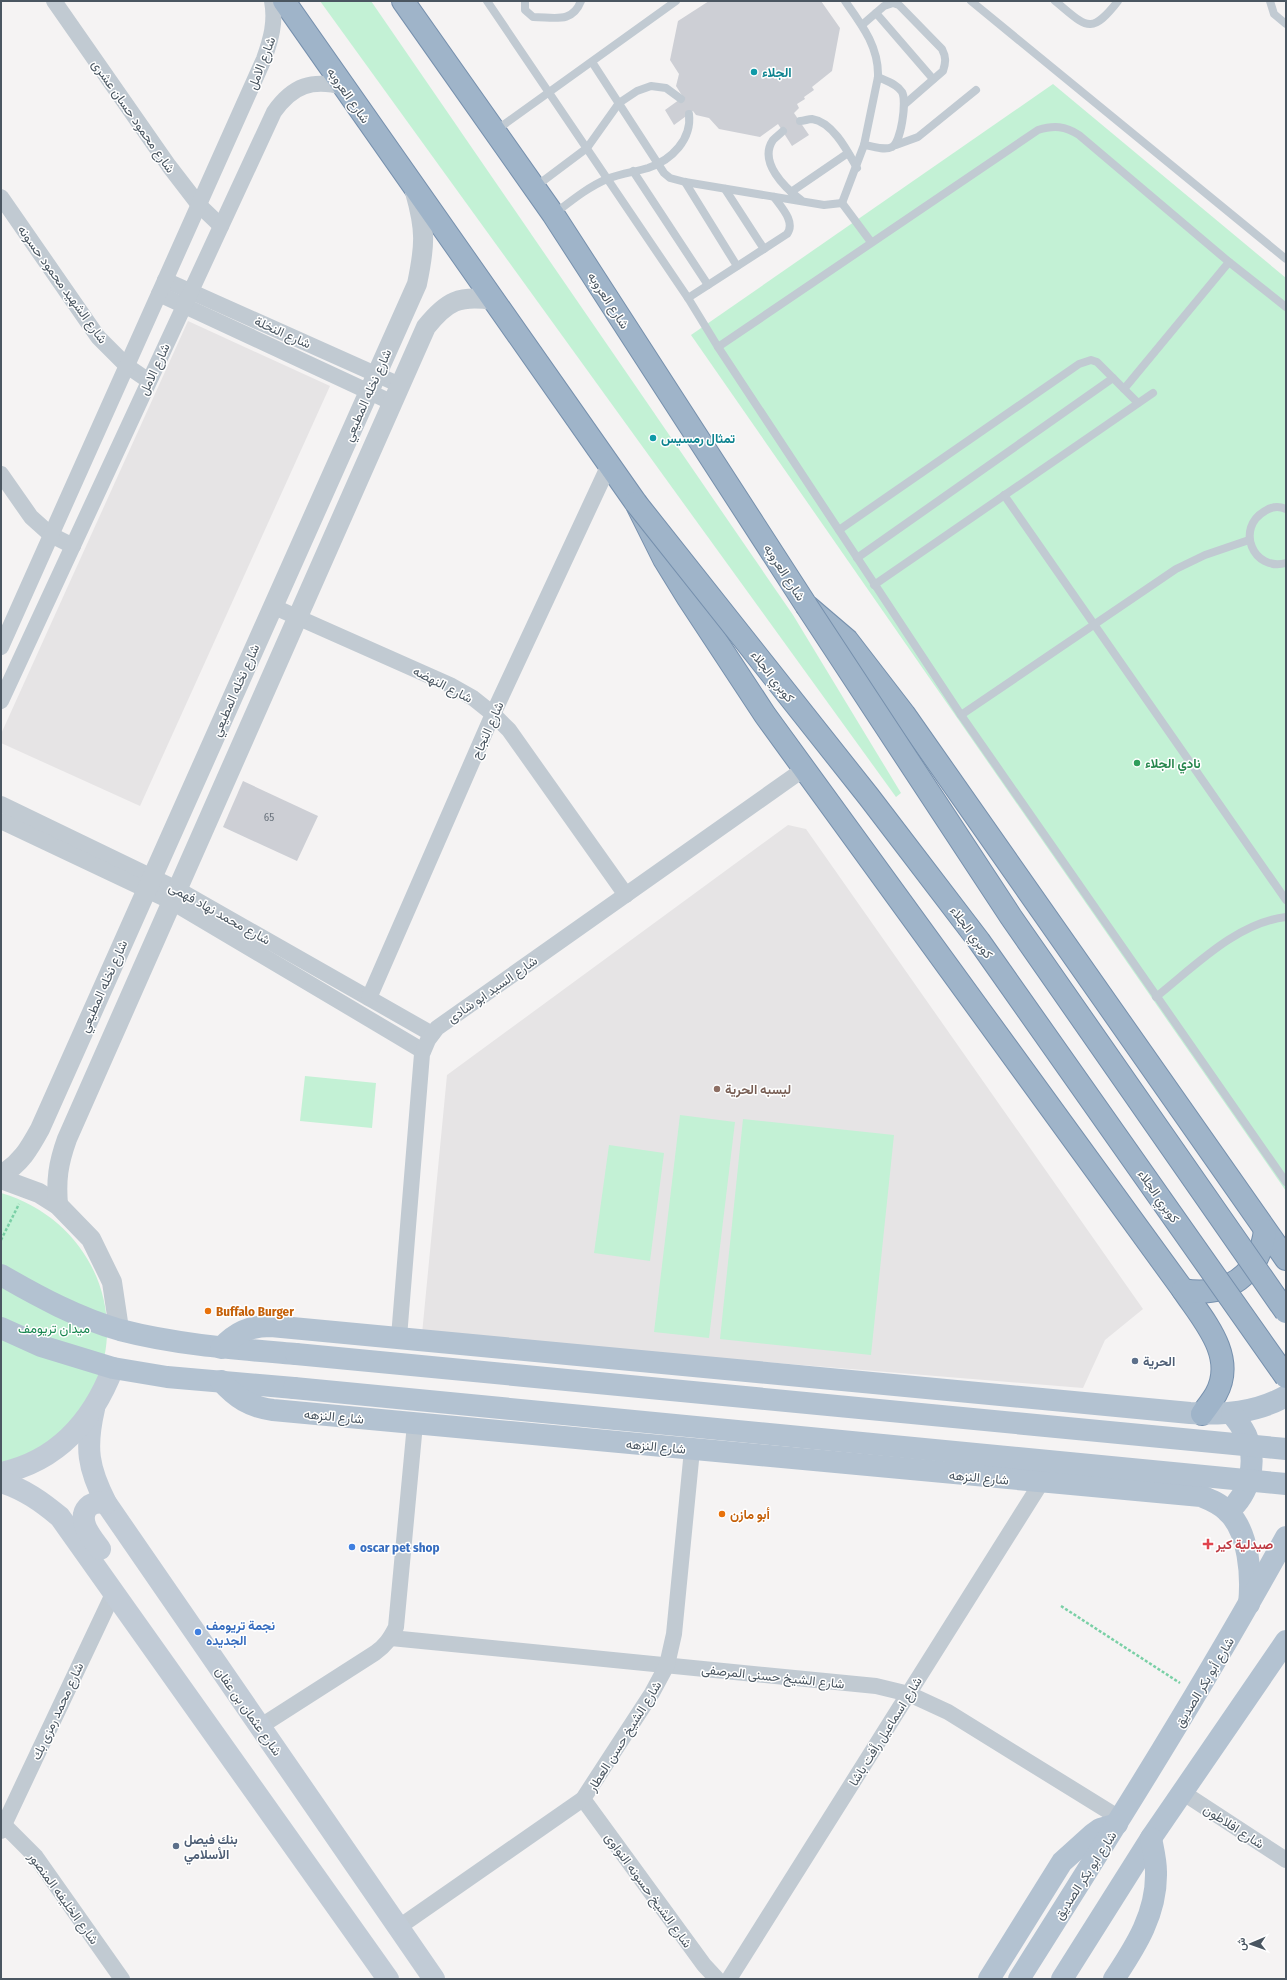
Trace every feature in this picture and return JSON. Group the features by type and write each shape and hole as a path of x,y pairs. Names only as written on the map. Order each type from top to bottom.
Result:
{"highway":[{"name":"شارع العروبه","path":"284,1 415,190 636,503"},
{"name":"شارع العروبه","path":"403,1 553,214 806,605"},
{"path":"636,503 664,560 766,715 1183,1290 1214,1337 1221,1355 1222,1374 1216,1393 1202,1414"},
{"name":"كوبري الجلاء","path":"636,503 869,797 979,941 1286,1376"},
{"path":"806,605 847,640 904,714 1286,1259"},
{"path":"806,605 1011,917 1286,1312"},
{"path":"1183,1290 1194,1293 1218,1290 1239,1280 1248,1272 1257,1258 1264,1242 1265,1230"}],"main road":[{"path":"1,1276 57,1306 119,1329 153,1338 221,1348 1286,1449"},
{"path":"221,1348 232,1337 244,1330 257,1326 399,1337 1202,1414 1232,1414 1255,1409 1286,1396"},
{"path":"1,1328 41,1346 113,1368 167,1377 1286,1484"},
{"path":"1,1473 14,1470 45,1456 72,1436 94,1409 105,1389 113,1368"},
{"name":"شارع النزهه","path":"221,1381 230,1392 243,1402 257,1408 692,1450 1041,1482 1191,1494 1210,1500 1228,1512 1238,1527 1248,1558 1250,1581 1249,1604"},
{"name":"شارع عثمان بن عفان","path":"94,1409 89,1433 89,1458 95,1481 106,1503 434,1979"},
{"path":"1228,1512 1238,1503 1244,1493 1251,1470 1250,1445 1246,1434 1232,1414"},
{"path":"1,1482 37,1498 60,1517 386,1979"},
{"path":"106,1503 96,1503 91,1505 85,1512 84,1517 86,1527 107,1563 109,1585"},
{"name":"شارع أبو بكر الصديق","path":"1119,1821 1197,1694 1286,1537"},
{"path":"1062,1979 1151,1838 1286,1642"},
{"name":"شارع ابو بكر الصديق","path":"1019,1979 1119,1821"},
{"name":"شارع ابو بكر الصديق","path":"989,1979 1062,1862 1093,1834 1100,1829 1119,1821"},
{"path":"1114,1979 1136,1946 1150,1915 1156,1871 1151,1838"}],"street":[{"name":"شارع محمود حسان عشرى","path":"54,1 169,166 199,205 221,226"},
{"name":"شارع الامل","path":"1,647 264,59 272,37 274,13 272,1"},
{"name":"شارع الامل","path":"1,700 274,112 283,99 296,89 312,84 328,83 344,87"},
{"name":"شارع نخله المطيعي","path":"1,1175 15,1167 29,1149 40,1129 272,606 417,284 424,253 423,221 415,190"},
{"name":"شارع الشهيد محمود حسونه","path":"1,197 98,337 127,366 149,380"},
{"name":"شارع النخلة","path":"165,280 376,374 397,394"},
{"name":"شارع النخلة","path":"159,294 368,392 397,394"},
{"name":"شارع نخله المطيعي","path":"58,1205 56,1184 59,1161 67,1140 426,327 438,312 455,301 474,297 493,300"},
{"name":"شارع النجاح","path":"369,998 493,714 609,465"},
{"path":"1,474 31,517 51,535 73,546"},
{"name":"شارع النهضه","path":"272,606 450,685 473,698 493,714 522,748 626,895"},
{"name":"شارع السيد ابو شادى","path":"399,1337 423,1051 432,1034 437,1028 804,769"},
{"name":"شارع محمد نهاد فهمى","path":"1,804 149,883"},
{"name":"شارع محمد نهاد فهمى","path":"1,821 175,895 369,998 432,1034"},
{"name":"شارع محمد نهاد فهمى","path":"175,895 423,1051"},
{"path":"1,1179 27,1188 58,1205 91,1239 112,1282 119,1329"},
{"path":"261,1726 384,1647 391,1638 396,1627 415,1424"},
{"name":"شارع الشيخ حسن العطار","path":"399,1927 583,1799 652,1693 667,1665 674,1634 692,1450"},
{"name":"شارع اسماعيل رأفت باشا","path":"729,1979 1041,1482"},
{"name":"شارع محمد رمزى بك","path":"2,1826 109,1585"},
{"name":"شارع الشيخ حسنى المرصفى","path":"391,1638 876,1686 908,1694 948,1712 1119,1821"},
{"name":"شارع افلاطون","path":"1182,1792 1286,1860"},
{"name":"شارع الشيخ حسونه النواوى","path":"583,1799 704,1965 717,1979"},
{"name":"شارع الخليفه المنصور","path":"2,1826 36,1857 122,1979"}],"lane":[{"path":"487,1 688,298 718,347 961,715 1286,1182"},
{"path":"525,1 525,10 533,17 560,17 573,15 578,10 581,1"},
{"path":"495,131 676,1"},
{"path":"842,203 857,168 864,145 878,77 876,54 873,43 845,1"},
{"path":"972,1 1286,259"},
{"path":"1054,1 1079,21 1092,24 1105,18 1118,1"},
{"path":"1270,1 1274,14 1286,24"},
{"path":"862,25 888,3 899,5 942,49 946,56 946,63 943,71 905,104"},
{"path":"876,13 933,79"},
{"path":"592,62 659,164 670,178 685,182 774,197 824,204 842,203"},
{"path":"878,77 897,86 902,91 905,104 896,145"},
{"path":"535,188 587,148 619,103 637,91 651,86 666,88 681,99"},
{"path":"864,145 890,148 918,137 976,90"},
{"path":"553,214 591,186 608,178 659,164 685,139 690,124 689,114"},
{"path":"800,121 811,119 820,121 839,138 857,168"},
{"path":"718,347 1038,130 1060,126 1070,129 1079,135 1229,262 1286,307"},
{"path":"783,131 773,140 769,158 772,168 791,192 802,201"},
{"path":"791,192 848,153"},
{"path":"633,171 708,285"},
{"path":"685,182 737,266"},
{"path":"725,189 764,249"},
{"path":"688,298 787,234 791,226 774,197"},
{"path":"842,203 871,242"},
{"path":"1124,389 1229,262"},
{"path":"839,530 1079,364 1086,361 1097,362 1138,403"},
{"path":"857,558 1113,378"},
{"path":"874,584 1153,393"},
{"path":"1004,496 1286,900"},
{"path":"1286,509 1270,508 1258,515 1250,526 1249,540 1254,553 1265,562 1278,565 1286,563"},
{"path":"961,715 1094,626 1176,568 1205,555 1249,540"},
{"path":"1156,997 1230,939 1250,927 1273,919 1286,917"}],"path":[{"path":"1,1240 27,1188"},
{"path":"1061,1606 1197,1694"}],"shaded area":[{"path":"188,321 330,386 140,806 1,743 1,734"},
{"name":"ليسبه الحرية","path":"788,825 806,829 1143,1309 1105,1340 1083,1388 422,1334 447,1075"}],"green space":[{"path":"320,1 371,1 793,615 901,793 896,797"},
{"name":"نادي الجلاء","path":"1053,84 1286,278 1286,1191 691,335"},
{"path":"305,1076 376,1083 372,1128 300,1121"},
{"path":"680,1115 735,1122 709,1338 654,1332"},
{"path":"743,1119 894,1135 871,1355 720,1339"},
{"path":"609,1145 664,1153 650,1261 594,1253"},
{"name":"ميدان تريومف","path":"1,1193 37,1209 67,1232 89,1261 102,1294 107,1329 102,1365 88,1399 62,1430 49,1441 18,1458 1,1462"}],"building":[{"name":"الجلاء","path":"709,1 821,1 840,28 832,71 812,87 814,90 804,97 805,99 797,104 799,108 794,113 809,135 792,146 778,124 760,137 719,129 709,118 696,115 693,111 674,125 665,110 683,97 676,86 679,74 670,60 678,21"},
{"path":"243,781 318,816 297,861 223,827"}],"place":[{"name":"الجلاء","path":"754,72"},
{"name":"تمثال رمسيس","path":"653,438"},
{"name":"نادي الجلاء","path":"1137,763"},
{"name":"ليسبه الحرية","path":"717,1089"},
{"name":"Buffalo Burger","path":"208,1311"},
{"name":"الحرية","path":"1135,1361"},
{"name":"أبو مازن","path":"722,1514"},
{"name":"صيدلية كير","path":"1208,1544"},
{"name":"oscar pet shop","path":"352,1547"},
{"name":"نجمة تريومف الجديده","path":"198,1632"},
{"name":"بنك فيصل الأسلامي","path":"176,1846"}]}
